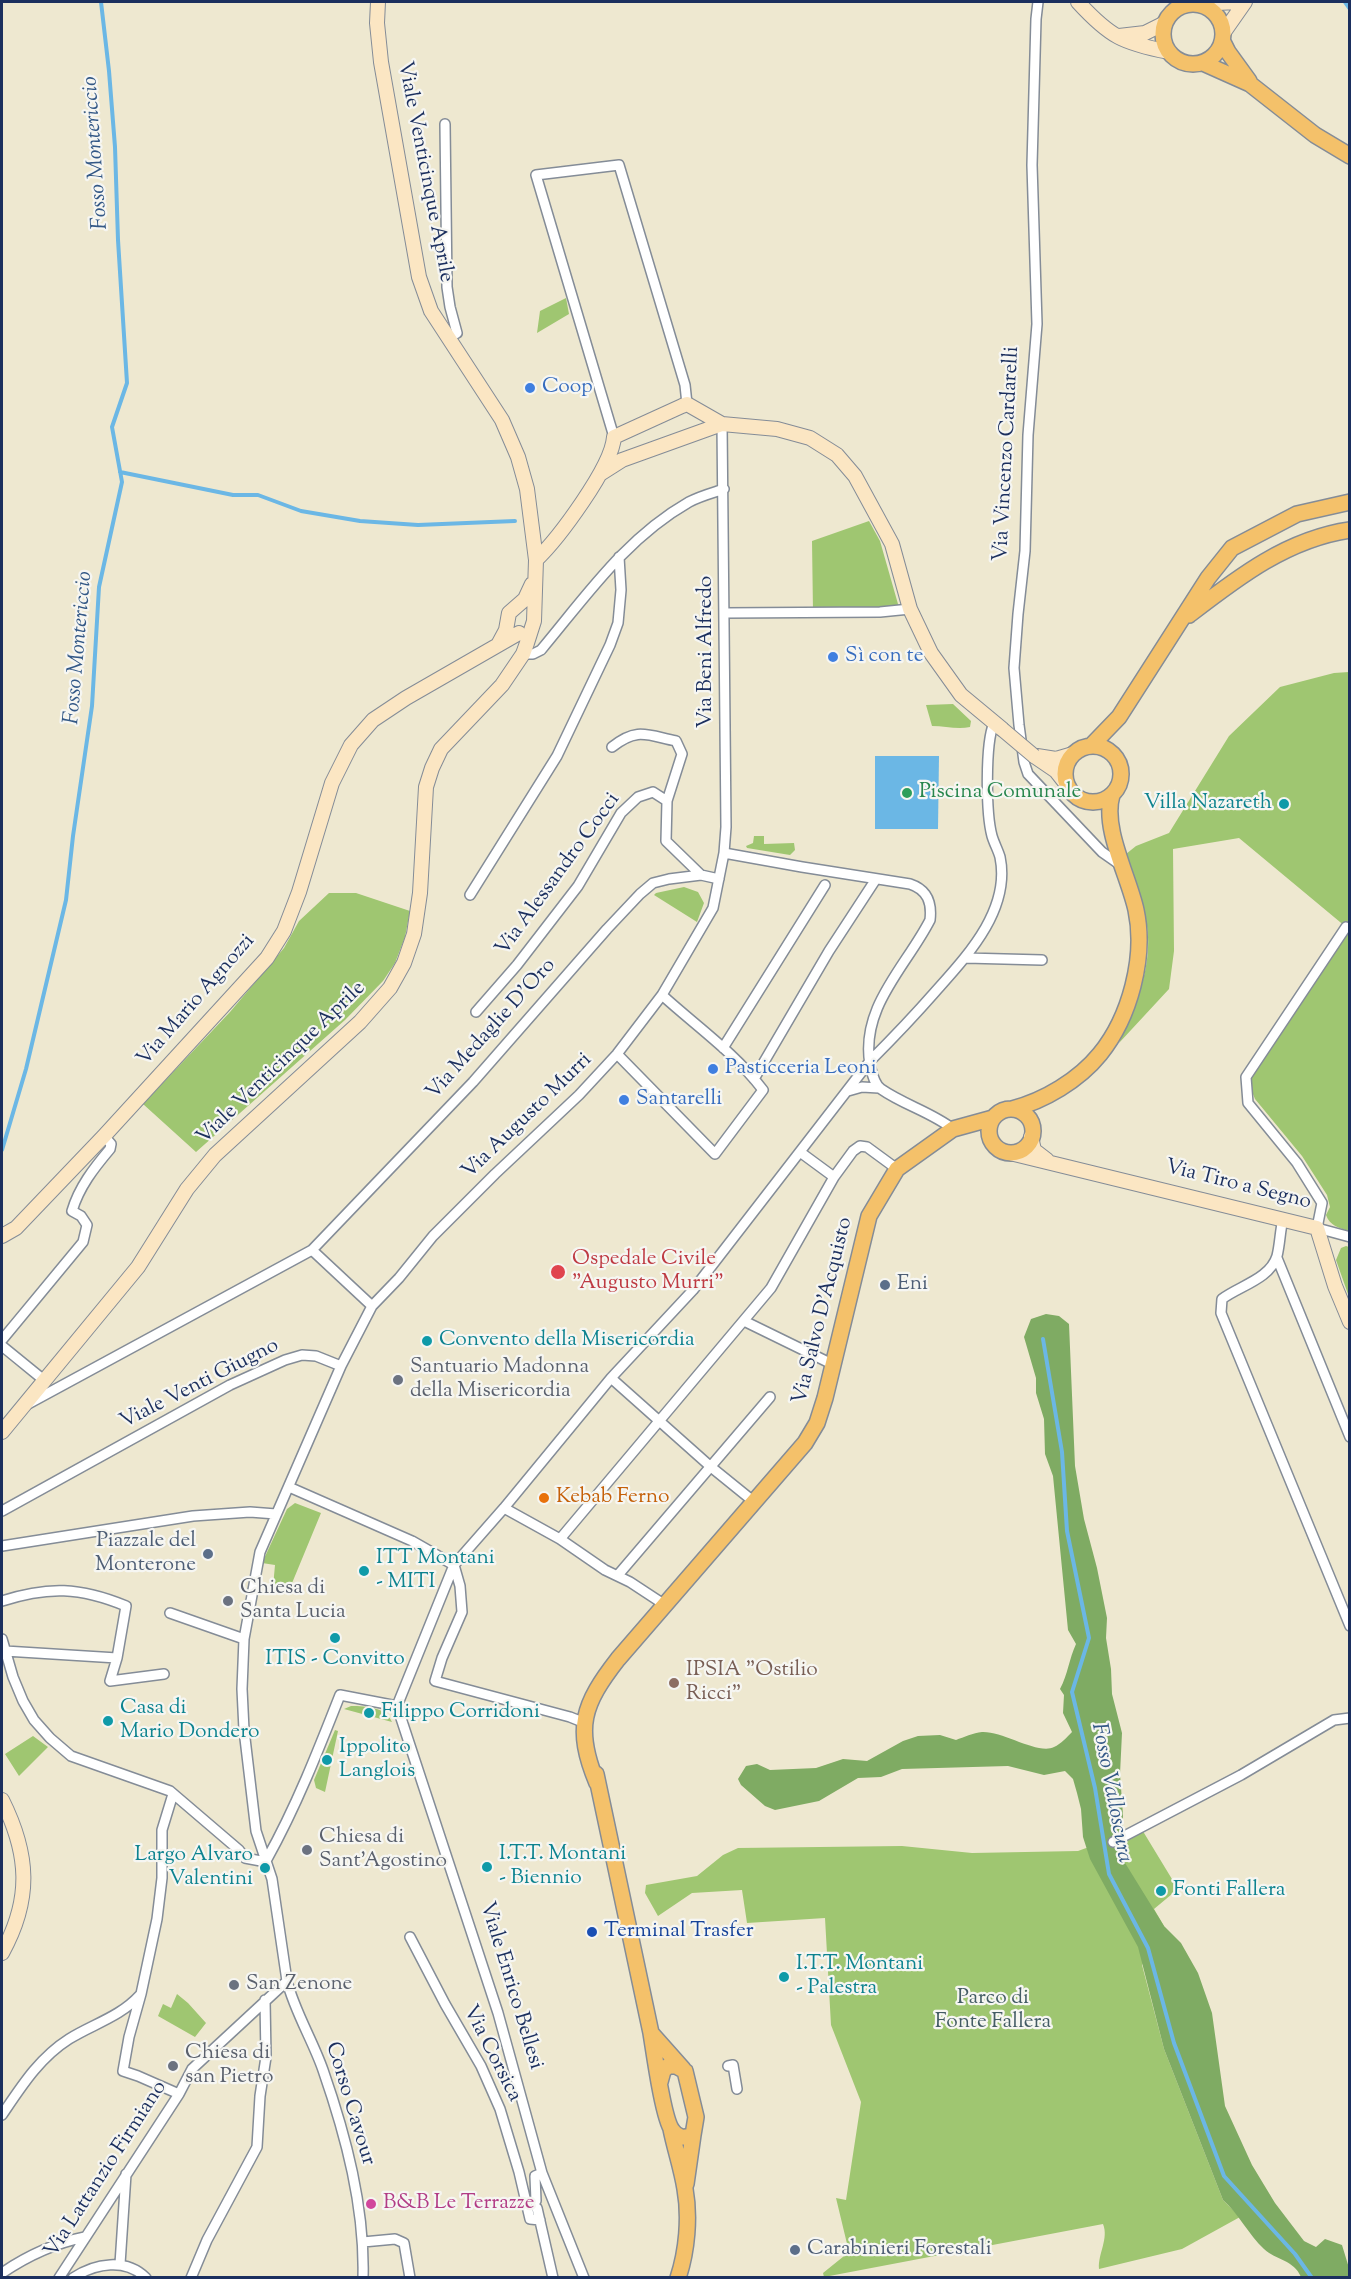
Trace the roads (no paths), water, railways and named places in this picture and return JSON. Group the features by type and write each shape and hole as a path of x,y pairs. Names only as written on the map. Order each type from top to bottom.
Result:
{"main road":[{"name":"Viale Venticinque Aprile","path":"2,1432 138,1267 186,1189 215,1155 360,1022 390,988 404,963 414,934 420,893 426,787 432,768 441,749 492,697 520,657 520,648 527,626 536,560 527,489 518,457 502,420 431,311 419,277 381,62 377,23 378,2"},
{"path":"1078,2 1096,22 1130,44 1169,52 1184,63 1203,63 1250,84 1315,135 1350,156"},
{"path":"1116,36 1136,35 1165,23 1188,4 1237,2"},
{"path":"1203,63 1219,51 1223,37 1245,2"},
{"path":"1188,4 1208,7 1216,14 1221,22 1228,52 1250,84"},
{"path":"1165,23 1163,33 1169,52"},
{"path":"536,560 550,547 600,474 614,442 687,404 722,424 777,429 810,438 837,454 855,476 892,544 910,609 931,653 961,695 1034,756 1056,771 1072,793 1089,802 1111,827"},
{"path":"600,474 622,460 722,424"},
{"path":"614,442 622,460"},
{"path":"1034,756 1056,759 1091,746 1119,717 1208,578 1232,548 1297,514 1350,502"},
{"path":"1181,620 1238,577 1267,560 1304,542 1350,530"},
{"name":"Viale Venticinque Aprile","path":"507,622 509,613 525,599 535,576"},
{"path":"507,622 511,630 527,626 528,609 516,608"},
{"path":"498,645 507,622"},
{"name":"Via Mario Agnozzi","path":"2,1236 16,1228 104,1136 267,958 284,931 299,892 332,783 351,745 373,720 527,626"},
{"path":"1113,755 1112,741 1119,717"},
{"path":"936,1143 953,1129 993,1118 1002,1111 1042,1099 1078,1075 1100,1054 1117,1026 1129,998 1136,972 1140,938 1136,910 1111,827 1112,795 1121,777 1118,761 1113,755 1106,750 1091,746"},
{"path":"1067,785 1066,769 1073,754"},
{"path":"1089,802 1105,800 1112,795"},
{"path":"993,1118 989,1127 990,1137 996,1147 1010,1153 1018,1152 1025,1148 1042,1099"},
{"path":"1012,1109 1024,1114 1031,1131 1034,1150 1052,1163"},
{"path":"936,1143 962,1133 990,1137"},
{"name":"Via Salvo D'Acquisto","path":"597,1783 588,1762 584,1740 589,1701 597,1686 805,1443 818,1423 869,1216 897,1169 936,1143"},
{"name":"Via Tiro a Segno","path":"1010,1153 1317,1228 1335,1286 1350,1322"},
{"name":"Via Salvo D'Acquisto","path":"642,1633 605,1684 594,1730 597,1783 676,2159 685,2187"},
{"path":"2,1800 10,1816 23,1856 23,1893 14,1930 2,1953"},
{"path":"651,2033 686,2071"},
{"path":"660,2082 663,2071 668,2066 676,2066 686,2071"},
{"name":"Via Salvo D'Acquisto","path":"678,2277 682,2266 686,2232 685,2187 696,2117 686,2071"},
{"path":"671,2129 681,2137 693,2135"}],"street":[{"name":"Via Vincenzo Cardarelli","path":"1038,2 1032,165 1037,324 1029,435 1025,551 1014,668 1019,725 1026,768 1031,778 1102,852 1124,867"},
{"path":"445,124 447,287 457,333 448,338"},
{"path":"614,442 536,175 619,165 685,385 687,404"},
{"name":"Via Beni Alfredo","path":"719,879 724,853 725,613 722,424"},
{"path":"520,657 541,650 619,557 643,533 691,501 724,489"},
{"path":"470,895 557,756 610,645 618,623 621,590 619,557"},
{"path":"725,613 880,612 910,609"},
{"path":"2,1639 13,1677 34,1720 71,1756 148,1782 173,1794 239,1850 245,1858 261,1861 267,1859 282,1832 317,1754 340,1695 397,1706 454,1565 611,1378 693,1290 870,1061 966,958 981,936 994,910 1001,882 1000,858 992,834 990,817 989,746 998,726"},
{"path":"612,747 626,736 639,733 676,741 682,754 667,801 666,841 701,875"},
{"name":"Via Alessandro Cocci","path":"476,1012 517,965 578,886 621,813 638,797 653,792 667,801"},
{"path":"724,853 918,886 929,898 932,909 930,920 874,1011 868,1040 872,1072 879,1088"},
{"name":"Via Medaglie D'Oro","path":"24,1406 312,1250 473,1082 640,894 661,881 701,875 719,879"},
{"name":"Via Augusto Murri","path":"341,1366 372,1306 399,1278 433,1236 579,1095 617,1054 662,995 713,908 719,879"},
{"path":"754,1079 829,951 876,879"},
{"path":"723,1048 825,885"},
{"path":"1346,927 1246,1077 1248,1103 1297,1163 1322,1203 1317,1228 1350,1237"},
{"path":"966,958 1042,960"},
{"path":"617,1054 715,1154 763,1090 723,1048 662,995"},
{"path":"848,1091 862,1087 879,1088 942,1120 953,1129"},
{"path":"2,1340 83,1242 87,1226 81,1216 72,1210 88,1177 110,1149 111,1144 104,1136"},
{"path":"560,1539 771,1288 834,1177 853,1151 860,1146 867,1148 897,1169"},
{"path":"800,1152 834,1177"},
{"path":"1283,1219 1276,1258 1264,1275 1234,1290 1222,1299 1221,1313 1350,1626"},
{"path":"312,1250 372,1306"},
{"path":"1276,1258 1350,1437"},
{"path":"744,1321 834,1365"},
{"path":"2,1346 45,1381"},
{"name":"Viale Venti Giugno","path":"2,1511 230,1385 285,1360 302,1355 316,1356 341,1366"},
{"path":"2,1546 193,1516 250,1512 276,1514 341,1366"},
{"path":"611,1378 753,1501"},
{"path":"618,1575 770,1397"},
{"path":"289,1487 412,1541 454,1565 460,1586 462,1612 442,1658 435,1681 585,1723"},
{"path":"504,1508 560,1539 665,1605"},
{"name":"Corso Cavour","path":"276,1514 260,1552 244,1639 242,1689 244,1730 256,1831 272,1880 290,1994 323,2070 356,2191 363,2242 363,2277"},
{"path":"2,1601 24,1594 66,1590 98,1594 126,1606 117,1658 110,1681 164,1674"},
{"path":"170,1613 244,1639"},
{"path":"5,1651 117,1658"},
{"name":"Viale Enrico Bellesi","path":"397,1706 498,2013 542,2173 584,2277"},
{"path":"1113,1842 1241,1775 1334,1720 1350,1718"},
{"path":"173,1794 162,1830 162,1878 157,1919 123,2072 179,2094"},
{"name":"Via Corsica","path":"410,1937 444,2004 483,2071 500,2109 530,2219 540,2220"},
{"name":"Via Lattanzio Firmiano","path":"59,2277 179,2094 192,2069 287,1981"},
{"path":"2,2115 25,2081 46,2056 70,2038 122,2012 141,1994"},
{"path":"191,2277 207,2240 257,2147 260,2096 266,2058 265,2000"},
{"path":"729,2066 734,2065 737,2089"},
{"path":"120,2264 127,2172"},
{"path":"542,2173 535,2176 537,2205 553,2277"},
{"path":"2,2272 64,2241 85,2237"},
{"path":"363,2242 395,2239 404,2243 410,2277"},
{"path":"73,2277 92,2268 120,2264 137,2269 146,2277"}],"water":[{"name":"Piscina Comunale","path":"875,756 939,756 938,829 875,829"}],"waterway":[{"name":"Fosso Montericcio","path":"2,1150 26,1069 66,900 92,706 99,587 122,482 112,427 127,383 115,147 101,2"},
{"path":"1345,2 1350,9"},
{"path":"120,472 233,495 258,495 301,511 360,521 418,525 515,521"},
{"name":"Fosso Valloscura","path":"1043,1339 1062,1452 1067,1531 1089,1638 1072,1692 1095,1788 1109,1874 1148,1948 1174,2043 1224,2176 1295,2254 1312,2278"}],"place":[{"name":"Coop","path":"530,388"},
{"name":"Sì con te","path":"833,657"},
{"name":"Piscina Comunale","path":"907,793"},
{"name":"Villa Nazareth","path":"1284,804"},
{"name":"Pasticceria Leoni","path":"713,1069"},
{"name":"Santarelli","path":"624,1100"},
{"name":"Ospedale Civile \"Augusto Murri\"","path":"558,1272"},
{"name":"Eni","path":"885,1285"},
{"name":"Convento della Misericordia","path":"427,1341"},
{"name":"Santuario Madonna della Misericordia","path":"398,1380"},
{"name":"Kebab Ferno","path":"544,1498"},
{"name":"Piazzale del Monterone","path":"208,1554"},
{"name":"ITT Montani - MITI","path":"364,1571"},
{"name":"Chiesa di Santa Lucia","path":"228,1601"},
{"name":"ITIS - Convitto","path":"335,1638"},
{"name":"IPSIA \"Ostilio Ricci\"","path":"674,1683"},
{"name":"Filippo Corridoni","path":"369,1713"},
{"name":"Casa di Mario Dondero","path":"108,1721"},
{"name":"Ippolito Langlois","path":"327,1760"},
{"name":"Chiesa di Sant'Agostino","path":"307,1850"},
{"name":"I.T.T. Montani - Biennio","path":"487,1867"},
{"name":"Largo Alvaro Valentini","path":"265,1868"},
{"name":"Fonti Fallera","path":"1161,1891"},
{"name":"Terminal Trasfer","path":"592,1932"},
{"name":"I.T.T. Montani - Palestra","path":"784,1977"},
{"name":"San Zenone","path":"234,1985"},
{"name":"Chiesa di san Pietro","path":"173,2066"},
{"name":"B&B Le Terrazze","path":"371,2204"},
{"name":"Carabinieri Forestali","path":"795,2250"}],"park label":[{"name":"Parco di Fonte Fallera","path":"993,2011"}]}
